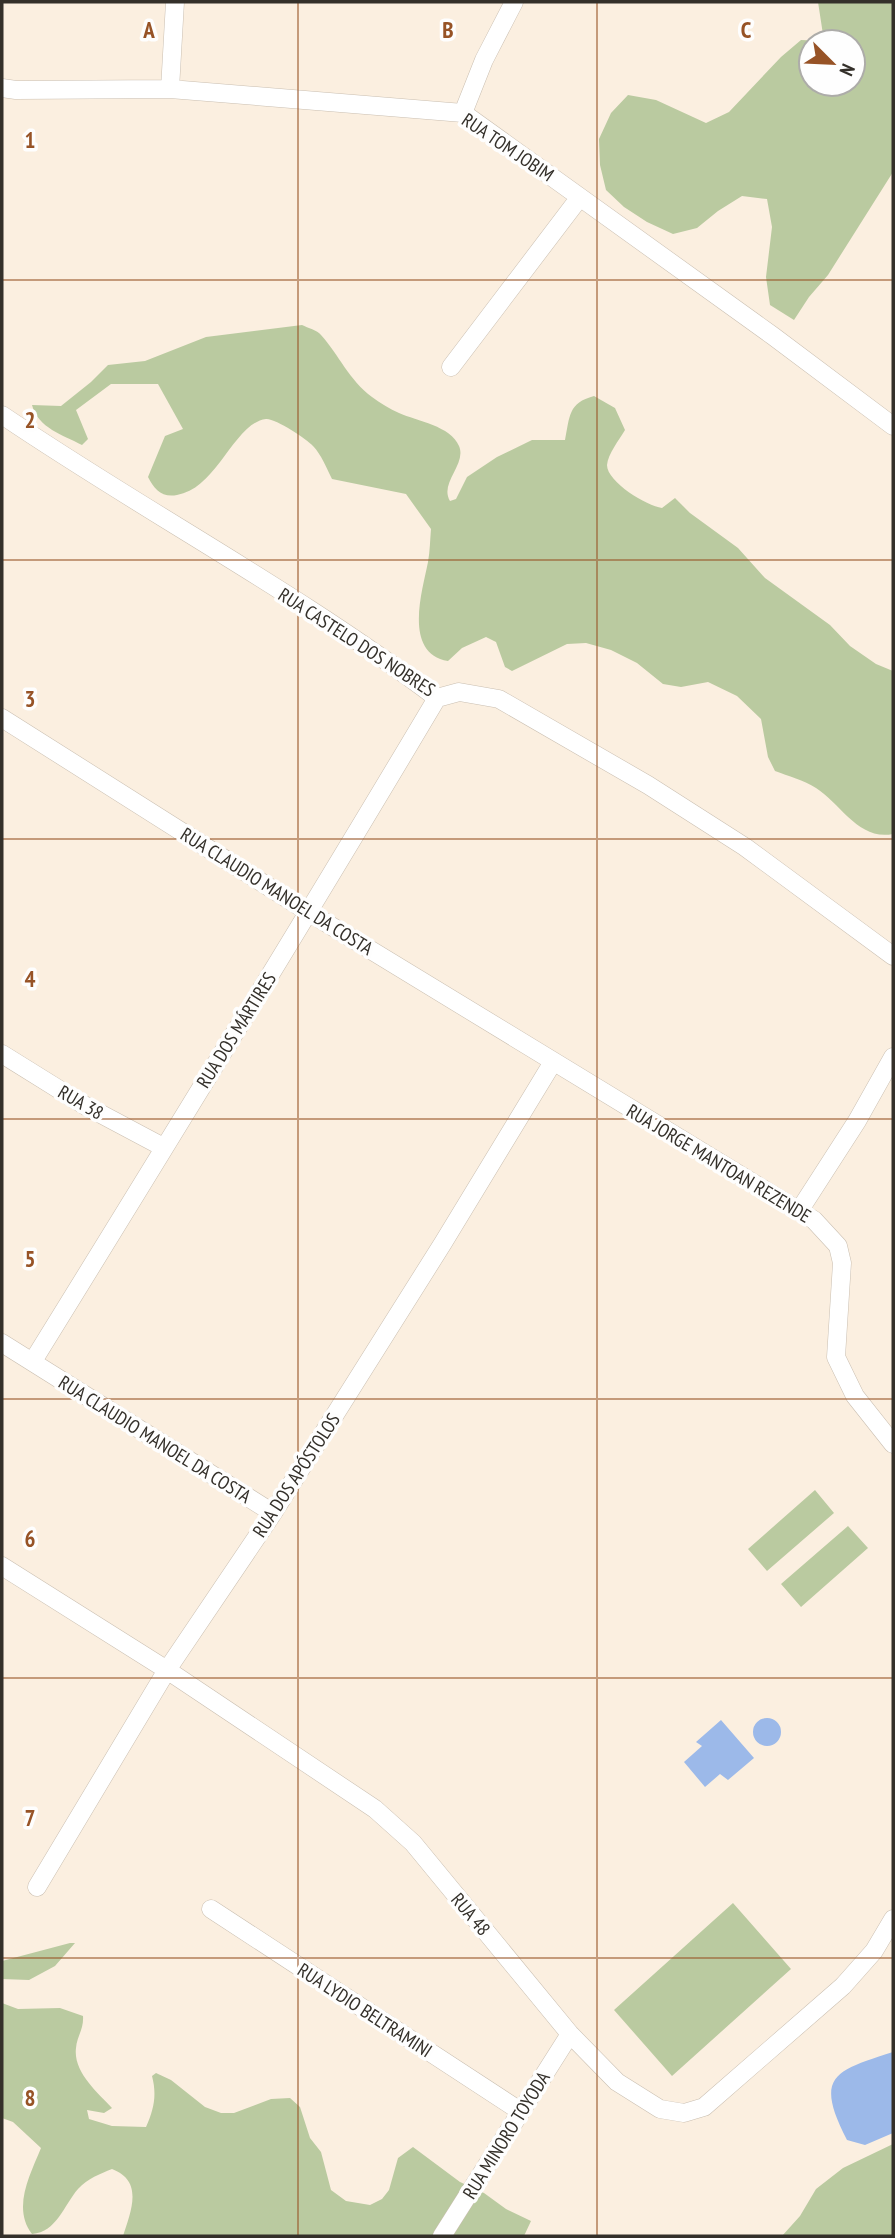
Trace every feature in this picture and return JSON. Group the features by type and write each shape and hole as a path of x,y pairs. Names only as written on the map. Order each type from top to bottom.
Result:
{"street":[{"path":"170,89 175,2"},
{"path":"463,113 513,2"},
{"name":"RUA TOM JOBIM","path":"2,88 170,89 463,113 773,336 893,426"},
{"path":"451,367 580,197"},
{"name":"RUA CASTELO DOS NOBRES","path":"2,415 146,509 335,626 393,664 437,698 460,692 499,699 648,785 745,847 893,956"},
{"name":"RUA DOS MÁRTIRES","path":"33,1361 310,913 437,698"},
{"name":"RUA CLAUDIO MANOEL DA COSTA","path":"2,718 310,913 553,1062"},
{"name":"RUA 38","path":"2,1054 84,1105 163,1147"},
{"path":"799,1211 857,1121 893,1057"},
{"name":"RUA JORGE MANTOAN REZENDE","path":"553,1062 814,1220 838,1245 842,1264 836,1357 855,1396 893,1444"},
{"name":"RUA DOS APÓSTOLOS","path":"37,1887 167,1670 273,1513 553,1062"},
{"name":"RUA CLAUDIO MANOEL DA COSTA","path":"2,1343 273,1513"},
{"name":"RUA 48","path":"2,1566 167,1670 391,1822 413,1843 570,2034 617,2082 660,2109 684,2113 704,2107 843,1986 874,1951 893,1919"},
{"name":"RUA LYDIO BELTRAMINI","path":"211,1909 520,2111"},
{"name":"RUA MINORO TOYODA","path":"442,2236 570,2034"}],"green space":[{"path":"818,2 893,2 893,172 828,275 794,320 770,305 766,277 772,227 767,199 742,196 697,228 673,234 624,207 606,190 600,165 599,139 611,113 628,95 656,100 706,123 729,112 797,43 797,98 867,98 867,28 822,28"},
{"path":"302,325 321,335 357,383 372,397 399,413 441,429 455,439 460,453 448,487 450,501 456,499 467,477 497,457 532,440 565,440 570,417 579,402 594,396 615,408 625,430 607,465 613,479 620,486 638,498 662,508 675,498 690,513 738,548 765,578 830,625 850,646 876,664 893,671 893,834 881,835 860,827 816,788 775,771 768,757 761,719 737,696 708,682 681,687 663,684 637,663 611,650 586,643 567,644 512,671 505,667 496,642 486,637 462,648 448,661 434,656 425,646 420,634 419,620 431,529 406,494 332,479 313,446 283,425 266,419 255,423 234,443 203,481 191,490 172,496 159,492 148,477 165,436 183,429 158,384 111,384 76,410 88,439 82,445 45,425 32,405 61,406 108,365 145,361 206,337"},
{"path":"815,1490 834,1513 767,1571 748,1549"},
{"path":"848,1526 868,1548 801,1607 781,1584"},
{"path":"733,1903 791,1969 672,2076 614,2010"},
{"path":"75,1943 55,1966 29,1980 2,1979 2,1961"},
{"path":"2,2003 18,2009 60,2008 83,2016 76,2048 78,2065 87,2081 112,2108 104,2113 87,2110 89,2119 112,2126 146,2127 154,2102 152,2076 156,2073 171,2080 205,2107 221,2113 234,2113 271,2099 290,2098 300,2107 310,2138 321,2152 331,2190 346,2201 370,2205 382,2199 389,2190 398,2158 413,2147 460,2182 531,2221 524,2236 123,2236 131,2207 132,2189 122,2174 112,2169 82,2185 54,2223 41,2232 32,2234 26,2224 23,2202 28,2180 41,2148 13,2122 2,2118"},
{"path":"893,2144 893,2236 782,2236 800,2216 816,2189 843,2168"}],"water":[{"path":"767,1718 777,1722 781,1732 777,1742 767,1746 757,1742 753,1732 757,1722"},
{"path":"721,1720 754,1758 728,1780 720,1774 705,1787 684,1762 702,1746 696,1742"},
{"path":"893,2052 893,2133 865,2145 847,2140 832,2102 831,2089 836,2079 856,2065"}]}
